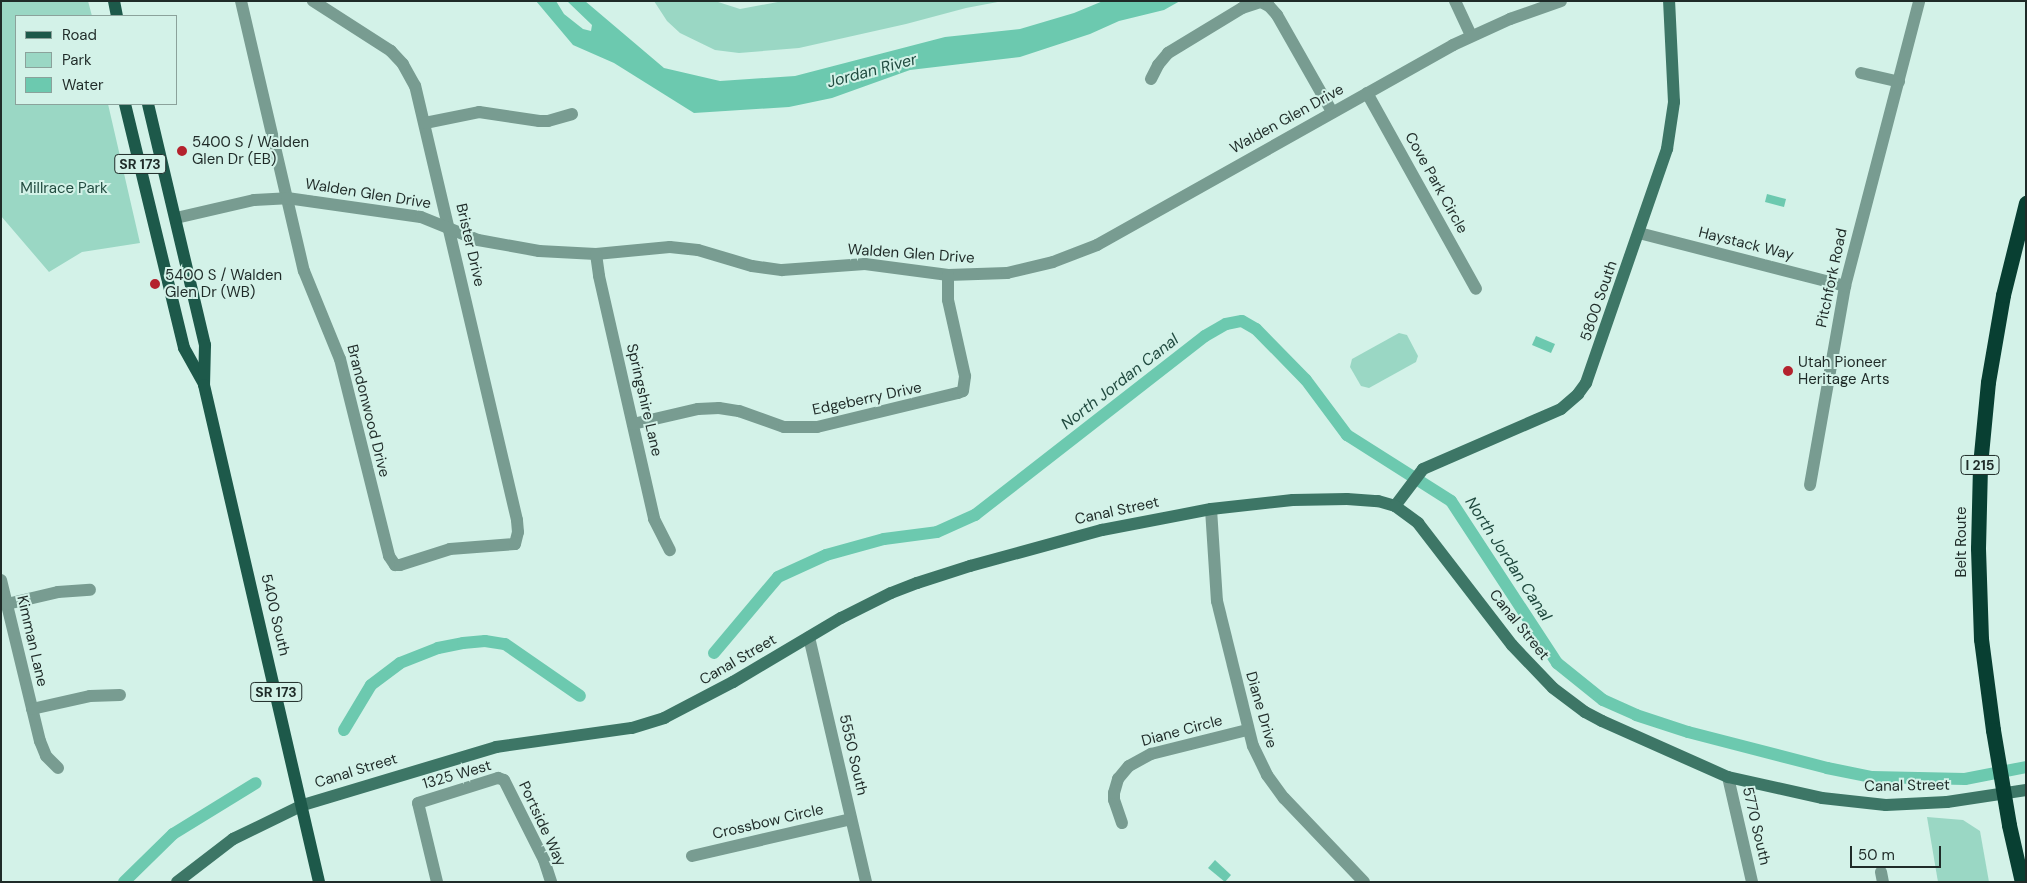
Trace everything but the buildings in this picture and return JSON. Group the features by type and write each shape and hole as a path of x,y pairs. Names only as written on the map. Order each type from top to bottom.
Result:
{"highway":[{"name":"Belt Route","path":"2022,882 1993,730 1981,639 1978,548 1980,465 1988,382 2001,305 2026,203"},
{"path":"2010,827 2015,882"}],"main road":[{"path":"114,1 117,15"},
{"name":"5400 South","path":"126,105 184,348 204,385"},
{"name":"5400 South","path":"148,105 205,344 204,385 303,805 319,882"}],"street":[{"name":"Brandonwood Drive","path":"241,1 305,276 340,359 385,547 392,561 400,565 450,549 515,544"},
{"name":"Brister Drive","path":"312,1 384,46 398,58 416,86 517,520 518,532 515,544"},
{"path":"1455,1 1471,36"},
{"name":"Walden Glen Drive","path":"176,218 254,200 287,198 422,217 478,240 498,245 558,253 596,254 670,247 698,250 766,269 798,270 865,264 948,275 974,276 1016,271 1053,262 1082,252 1471,36 1510,19 1561,1"},
{"name":"5800 South","path":"1395,506 1423,469 1561,409 1578,394 1592,370 1666,149 1674,102 1669,1"},
{"name":"Pitchfork Road","path":"1810,485 1845,286 1919,1"},
{"path":"1151,79 1158,65 1168,53 1245,6 1261,2 1269,6 1277,15 1332,112"},
{"path":"1861,73 1899,82"},
{"name":"Cove Park Circle","path":"1367,93 1476,289"},
{"path":"425,123 479,112 539,121 548,121 572,114"},
{"name":"Haystack Way","path":"1639,233 1845,286"},
{"name":"Springshire Lane","path":"596,254 599,276 654,519 670,550"},
{"name":"Edgeberry Drive","path":"633,424 698,409 719,408 739,411 784,427 817,427 963,391 965,376 948,300 948,275"},
{"name":"Canal Street","path":"177,882 233,839 303,805 496,747 632,728 664,718 726,686 809,636 891,593 961,569 1102,530 1211,509 1293,500 1362,500 1395,506 1418,523 1431,538 1526,662 1568,700 1602,721 1728,777 1822,798 1886,805 1947,802 2026,790"},
{"name":"Diane Drive","path":"1211,509 1217,600 1247,730 1259,761 1275,787 1293,808 1364,882"},
{"name":"Kimman Lane","path":"1,580 42,748 58,768"},
{"path":"7,604 58,592 90,590"},
{"name":"5550 South","path":"809,636 866,882"},
{"path":"32,709 90,696 120,695"},
{"name":"Diane Circle","path":"1122,823 1114,800 1114,793 1118,779 1128,766 1151,754 1247,730"},
{"name":"5770 South","path":"1728,777 1752,882"},
{"name":"1325 West","path":"437,882 418,802 493,779 504,780"},
{"name":"Portside Way","path":"504,780 544,860 550,882"},
{"name":"Crossbow Circle","path":"692,856 851,819"}],"green space":[{"name":"Millrace Park","path":"1,1 88,1 92,15 15,15 15,105 108,105 140,243 82,252 49,272 1,216"},
{"path":"654,1 715,1 740,9 783,1 1003,1 799,48 739,53 715,50 680,33 667,21"},
{"path":"1399,333 1407,335 1418,356 1416,362 1369,388 1361,386 1350,367 1352,359"},
{"path":"1927,817 1963,820 1980,831 1989,882 1938,882"}],"water":[{"name":"Jordan River","path":"536,1 556,1 564,14 583,29 591,31 592,25 567,1 585,1 664,68 720,81 795,76 945,37 1020,29 1074,13 1103,1 1180,1 1164,10 1119,21 1090,34 1020,57 910,70 832,98 789,107 694,113 614,63 573,45"},
{"path":"1767,194 1786,199 1784,207 1765,202"},
{"path":"1536,336 1555,344 1551,353 1532,345"},
{"path":"1215,860 1231,875 1225,882 1208,868"}],"waterway":[{"name":"North Jordan Canal","path":"714,653 778,577 826,555 884,539 937,532 975,515 1205,336 1226,324 1242,321 1256,329 1306,380 1347,435 1451,501 1557,663 1603,700 1636,715 1688,732 1827,768 1872,777 1965,779 2026,767"},
{"name":"North Jordan Canal","path":"344,730 371,685 400,663 438,648 463,643 485,641 505,644 580,696"},
{"name":"North Jordan Canal","path":"124,882 173,834 256,783"}],"place":[{"name":"5400 S / Walden Glen Dr (EB)","path":"182,151"},
{"name":"5400 S / Walden Glen Dr (WB)","path":"155,284"},
{"name":"Utah Pioneer Heritage Arts","path":"1788,371"}]}
